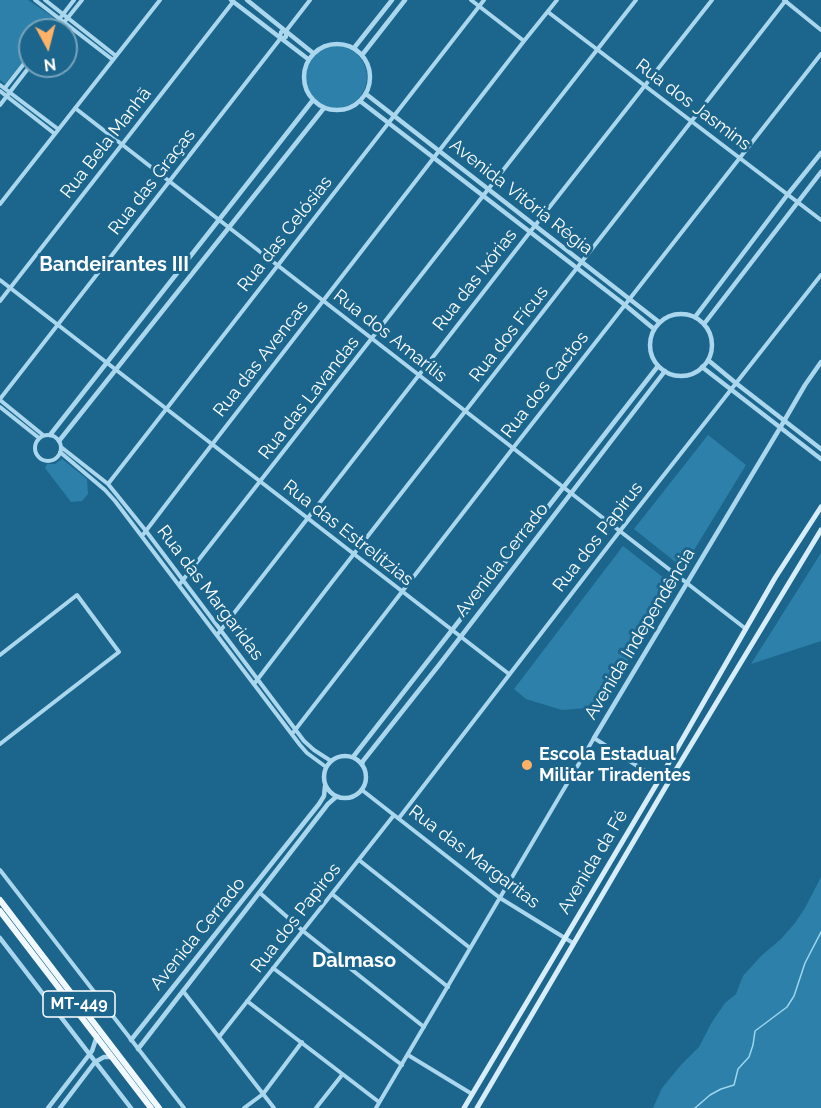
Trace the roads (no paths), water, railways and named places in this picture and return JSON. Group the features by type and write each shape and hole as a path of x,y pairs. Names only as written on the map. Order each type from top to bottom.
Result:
{"main road":[{"name":"Avenida da Fé","path":"464,1108 659,780 775,578 821,507"},
{"name":"Avenida da Fé","path":"477,1108 573,943 821,530"},
{"name":"MT-449","path":"0,900 159,1108"},
{"name":"MT-449","path":"0,911 151,1108"}],"street":[{"path":"35,0 59,18"},
{"path":"45,0 68,18 82,0"},
{"path":"61,18 74,0"},
{"path":"0,204 160,0"},
{"path":"234,0 280,39 308,59"},
{"name":"Rua Bela Manhã","path":"0,301 234,0"},
{"path":"247,0 313,53"},
{"path":"286,31 310,0"},
{"path":"354,48 392,0"},
{"path":"362,55 405,0"},
{"path":"471,0 524,41"},
{"name":"Rua das Celósias","path":"108,484 484,0"},
{"name":"Rua das Avencas","path":"142,536 557,0"},
{"name":"Rua das Lavandas","path":"179,585 636,0"},
{"name":"Rua das Ixórias","path":"217,636 712,0"},
{"path":"785,0 821,30"},
{"name":"Rua dos Fícus","path":"254,684 785,0"},
{"name":"Rua dos Jasmins","path":"548,12 821,220"},
{"path":"78,27 114,58"},
{"name":"Rua das Graças","path":"0,399 280,39 280,32 286,31"},
{"path":"78,32 114,58"},
{"path":"329,44 354,48 368,64 370,74 366,94 353,106 344,110 324,108 309,96 305,88 304,68 308,59 313,53 329,44"},
{"name":"Rua dos Cactos","path":"292,734 821,54"},
{"path":"2,91 18,71"},
{"path":"0,105 21,78"},
{"path":"0,84 2,91 58,129"},
{"path":"8,94 55,134"},
{"name":"Avenida Vitória Régia","path":"366,94 659,322"},
{"path":"50,435 313,100"},
{"name":"Avenida Vitória Régia","path":"360,100 654,329"},
{"name":"Rua dos Amarílis","path":"75,108 746,629"},
{"path":"59,441 324,108"},
{"path":"696,317 821,153"},
{"path":"704,324 821,172"},
{"name":"Rua dos Papirus","path":"396,816 821,275"},
{"name":"Rua das Estrelítzias","path":"0,280 509,674"},
{"path":"686,314 696,317 704,324 712,341 708,360 702,367 687,375 675,375 665,371 658,366 650,352 654,329 667,316 686,314"},
{"path":"708,360 821,449"},
{"name":"Avenida Independência","path":"376,1108 594,738 805,385 821,362"},
{"name":"Avenida Cerrado","path":"353,757 658,366"},
{"path":"702,367 821,459"},
{"name":"Avenida Cerrado","path":"362,765 665,371"},
{"path":"0,399 41,436"},
{"path":"0,407 41,436 50,435 57,438 61,450 52,460 40,459 35,453 35,445 41,436"},
{"name":"Rua das Margaridas","path":"61,450 108,484 304,741 331,761"},
{"name":"Rua das Margaridas","path":"61,450 105,490 307,753 326,767"},
{"path":"0,655 77,595 119,652 0,744"},
{"path":"594,738 659,780"},
{"path":"341,756 353,757 362,765 366,776 365,784 362,790 352,797 344,799 336,797 325,786 323,778 326,767 331,761 341,756"},
{"name":"Avenida Cerrado","path":"131,1040 319,804 324,796 325,786"},
{"name":"Rua das Margaritas","path":"362,790 500,898 573,943"},
{"name":"Avenida Cerrado","path":"138,1049 328,804 336,797"},
{"name":"Rua dos Papiros","path":"219,1037 358,860 396,816"},
{"path":"358,860 470,948"},
{"path":"0,870 184,1108"},
{"path":"260,893 303,931 424,1027"},
{"path":"332,894 448,987"},
{"path":"0,938 131,1108"},
{"path":"273,968 402,1065"},
{"path":"183,991 274,1108"},
{"path":"248,1001 379,1102"},
{"path":"48,1108 90,1054 97,1036"},
{"path":"244,1108 263,1094 302,1042"},
{"path":"408,1055 472,1094"},
{"path":"60,1108 95,1062 104,1057 112,1057"},
{"path":"316,1108 342,1075"}],"waterway":[{"path":"695,1108 710,1095 734,1085 738,1069 749,1057 755,1031 787,1007 794,996 805,963 821,932"}],"place":[{"name":"Escola Estadual Militar Tiradentes","path":"527,765"}],"district":[{"name":"Bandeirantes III","path":"114,265"},
{"name":"Dalmaso","path":"354,961"}]}
